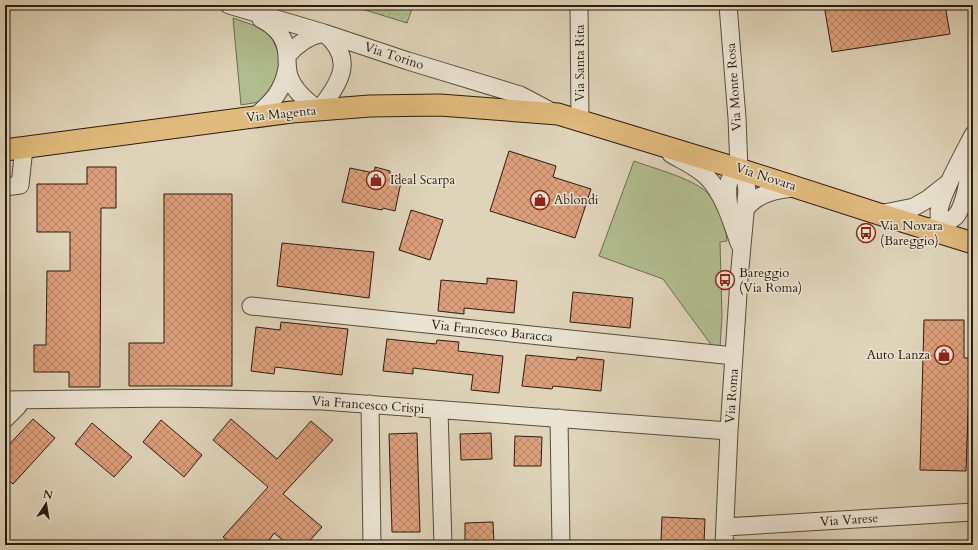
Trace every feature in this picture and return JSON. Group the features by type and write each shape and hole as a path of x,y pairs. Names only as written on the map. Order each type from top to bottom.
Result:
{"main road":[{"name":"Via Magenta","path":"14,149 292,112 370,106 440,105 558,114"},
{"name":"Via Novara","path":"558,114 800,188 879,214 948,233"}],"street":[{"name":"Via Torino","path":"228,5 324,33 408,61 520,95 558,114"},
{"path":"228,5 263,20 279,32 286,48 287,62 288,75 296,91 319,110 337,84 343,61 335,42 324,33 314,35 303,41 294,47 287,62 285,80 278,94 255,117"},
{"name":"Via Santa Rita","path":"579,5 580,121"},
{"name":"Via Monte Rosa","path":"728,5 737,118 739,169 744,173 746,182 745,210"},
{"path":"948,233 939,214 941,202 973,135"},
{"path":"654,144 695,167 707,176 724,204 741,247"},
{"path":"5,187 20,185 14,149"},
{"path":"948,233 955,216 970,191 973,150"},
{"path":"731,221 728,198 728,182 730,176 739,169"},
{"path":"879,214 914,207 928,199 950,182"},
{"path":"745,210 749,205 766,194 784,189 800,188"},
{"name":"Via Roma","path":"724,545 729,430 741,247 745,210"},
{"name":"Via Francesco Baracca","path":"251,306 734,356"},
{"name":"Via Francesco Crispi","path":"11,400 172,398 323,401 729,430"},
{"path":"5,419 18,406 11,400"},
{"path":"370,404 372,545"},
{"path":"439,410 443,545"},
{"path":"559,418 561,545"},
{"name":"Via Varese","path":"725,528 973,512"}],"green space":[{"path":"349,5 413,5 413,6 407,23"},
{"path":"233,18 256,26 267,33 273,40 280,57 279,77 267,95 259,102 241,105"},
{"path":"634,161 696,184 713,199 717,206 725,227 727,241 720,242 722,317 720,347 712,346 663,279 599,256"}],"building":[{"path":"824,5 945,5 950,34 832,52"},
{"name":"Ablondi","path":"509,151 556,166 553,177 591,189 575,238 490,211"},
{"path":"87,167 116,167 116,208 101,208 100,387 69,387 69,372 34,372 34,345 46,345 47,271 70,271 70,232 37,232 37,184 87,184"},
{"path":"375,167 390,171 390,174 402,177 395,211 342,202 350,168 374,173"},
{"path":"164,194 232,194 232,386 129,386 129,343 164,343"},
{"path":"411,210 443,220 430,260 399,250"},
{"path":"282,243 374,252 369,298 277,286"},
{"path":"487,278 517,281 514,313 464,308 464,314 438,311 441,280 487,284"},
{"path":"573,292 633,298 630,328 570,322"},
{"path":"924,320 964,320 964,358 970,358 966,471 920,470"},
{"path":"281,322 348,329 342,375 275,367 274,374 251,371 256,327 280,330"},
{"path":"387,339 436,344 437,340 459,342 458,351 503,356 499,393 471,390 473,375 413,368 413,374 383,371"},
{"path":"526,355 576,360 577,357 604,360 601,391 553,386 552,389 522,386"},
{"path":"33,419 55,438 13,484 5,477 5,449"},
{"path":"231,419 277,459 311,421 333,440 283,494 322,527 306,545 289,545 274,533 266,545 233,545 223,537 268,487 213,440"},
{"path":"161,420 202,455 184,477 143,442"},
{"path":"92,423 132,457 114,477 75,444"},
{"path":"417,433 420,532 392,532 389,434"},
{"path":"491,433 492,459 461,460 460,434"},
{"path":"515,436 542,437 541,466 514,466"},
{"path":"662,517 705,519 704,543 661,541"},
{"path":"493,522 494,545 465,545 465,523"}],"place":[{"name":"Ideal Scarpa","path":"376,180"},
{"name":"Ablondi","path":"540,200"},
{"name":"Via Novara (Bareggio)","path":"866,233"},
{"name":"Bareggio (Via Roma)","path":"725,280"},
{"name":"Auto Lanza","path":"944,355"}]}
